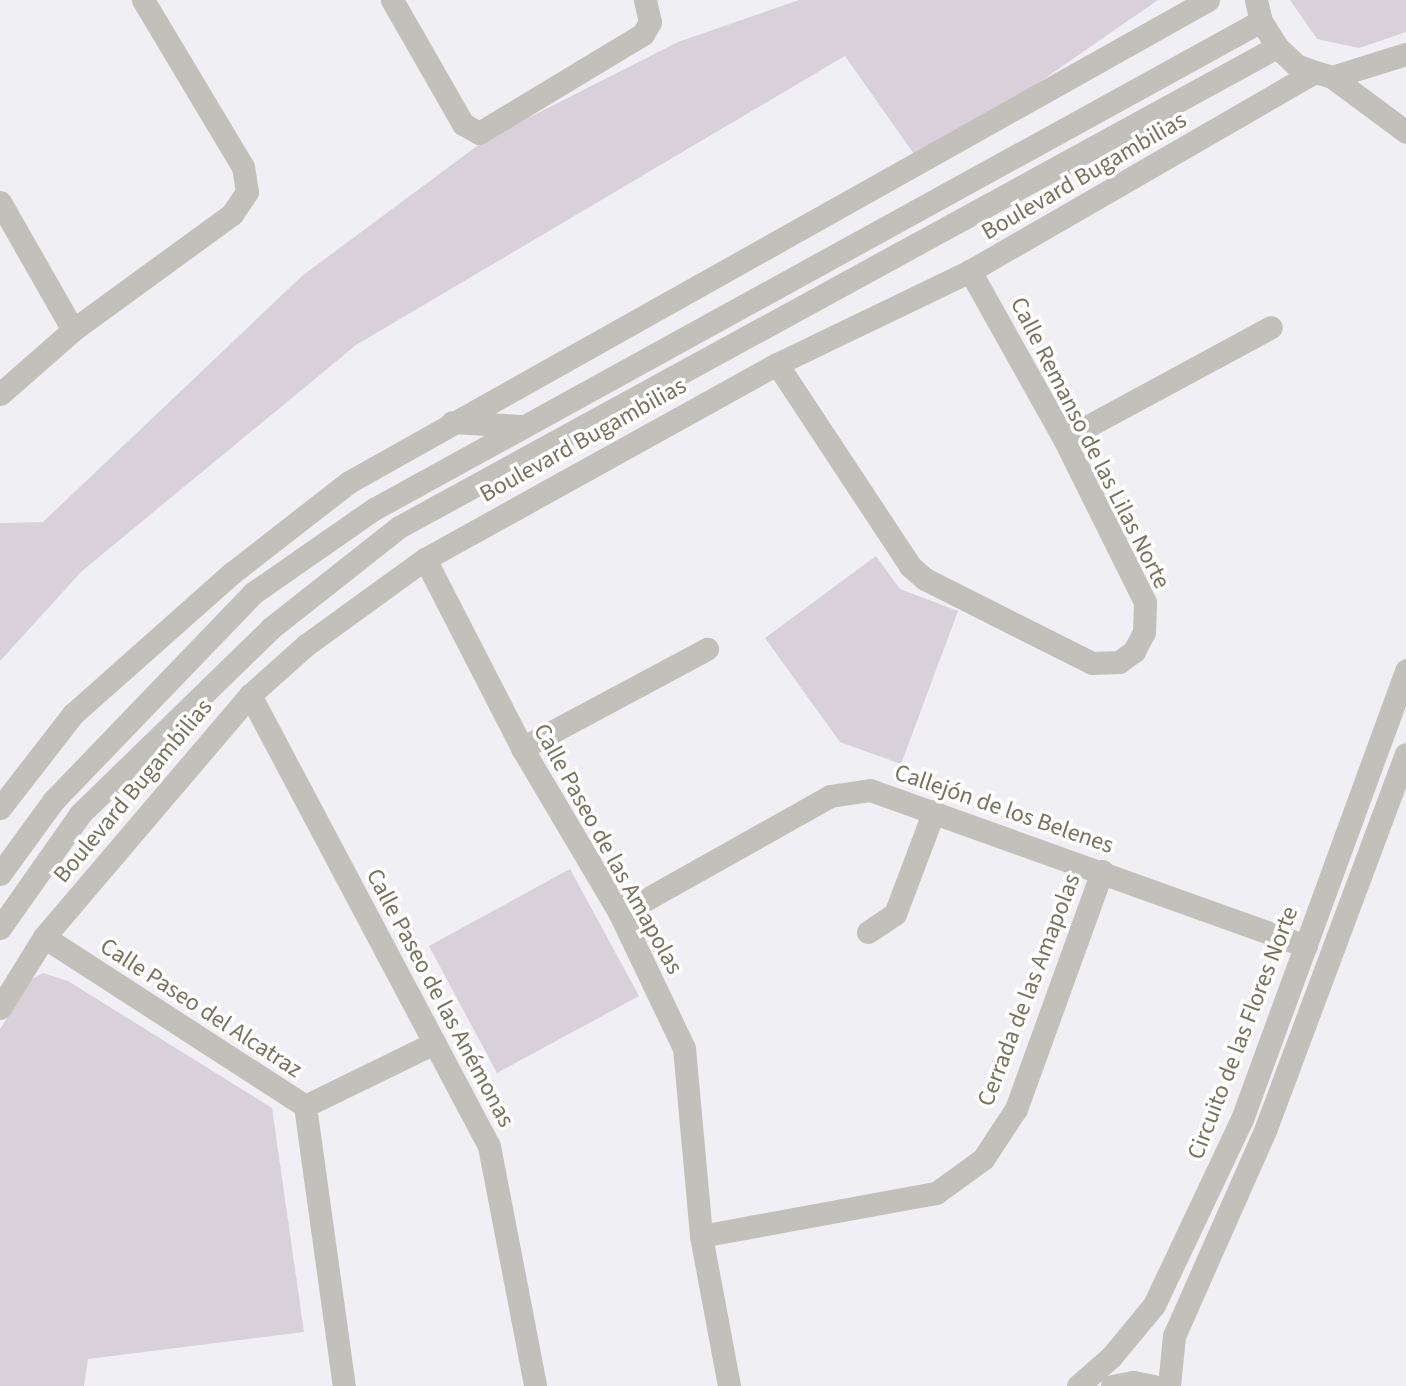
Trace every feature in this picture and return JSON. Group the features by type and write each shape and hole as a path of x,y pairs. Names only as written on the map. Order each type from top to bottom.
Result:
{"street":[{"path":"0,394 74,330 232,214 247,192 243,167 143,0"},
{"path":"392,0 463,124 478,133 643,34 650,15 645,0"},
{"path":"0,808 10,783 73,714 239,567 349,482 1208,0"},
{"path":"1258,10 1277,47 1296,65 1324,74 1406,132"},
{"name":"Boulevard Bugambilias","path":"0,874 53,801 253,593 374,509 1258,10"},
{"name":"Boulevard Bugambilias","path":"0,928 80,814 271,628 399,527 1277,47"},
{"name":"Boulevard Bugambilias","path":"0,1008 44,937 250,695 340,619 425,559 777,364 970,271 1324,74 1406,54"},
{"path":"0,202 74,330"},
{"name":"Calle Remanso de las Lilas Norte","path":"777,364 898,549 925,579 1091,663 1119,662 1140,642 1146,622 1145,602 1064,439 970,271"},
{"path":"1064,439 1271,327"},
{"path":"452,422 521,426"},
{"name":"Calle Paseo de las Amapolas","path":"425,559 522,748 620,914 684,1048 701,1236 729,1386"},
{"path":"209,639 239,567"},
{"path":"271,628 340,619"},
{"path":"522,748 708,649"},
{"name":"Circuito de las Flores Norte","path":"1078,1386 1119,1349 1154,1305 1242,1119 1406,670"},
{"name":"Calle Paseo de las Anémonas","path":"250,695 489,1146 535,1386"},
{"path":"1169,1386 1170,1351 1180,1322 1266,1128 1406,754"},
{"name":"Callejón de los Belenes","path":"620,914 844,792 883,793 1306,946"},
{"path":"868,932 895,914 934,811"},
{"name":"Cerrada de las Amapolas","path":"701,1236 936,1193 983,1159 1016,1109 1102,871"},
{"name":"Calle Paseo del Alcatraz","path":"44,937 305,1107 344,1386"},
{"path":"305,1107 434,1043"},
{"path":"1242,1119 1266,1128"},
{"path":"1154,1305 1180,1322"},
{"path":"1112,1386 1133,1382 1153,1386"}],"shaded area":[{"path":"799,0 1158,0 921,164 845,56 356,345 82,571 0,661 0,523 43,522 302,276 485,140 678,42"},
{"path":"1290,0 1406,0 1406,32 1359,48 1317,39"},
{"path":"876,556 900,589 958,611 901,764 840,742 765,638"},
{"path":"570,869 639,996 497,1073 429,946"},
{"path":"43,973 68,981 272,1108 304,1332 88,1359 84,1386 0,1386 0,1029 32,979"}]}
